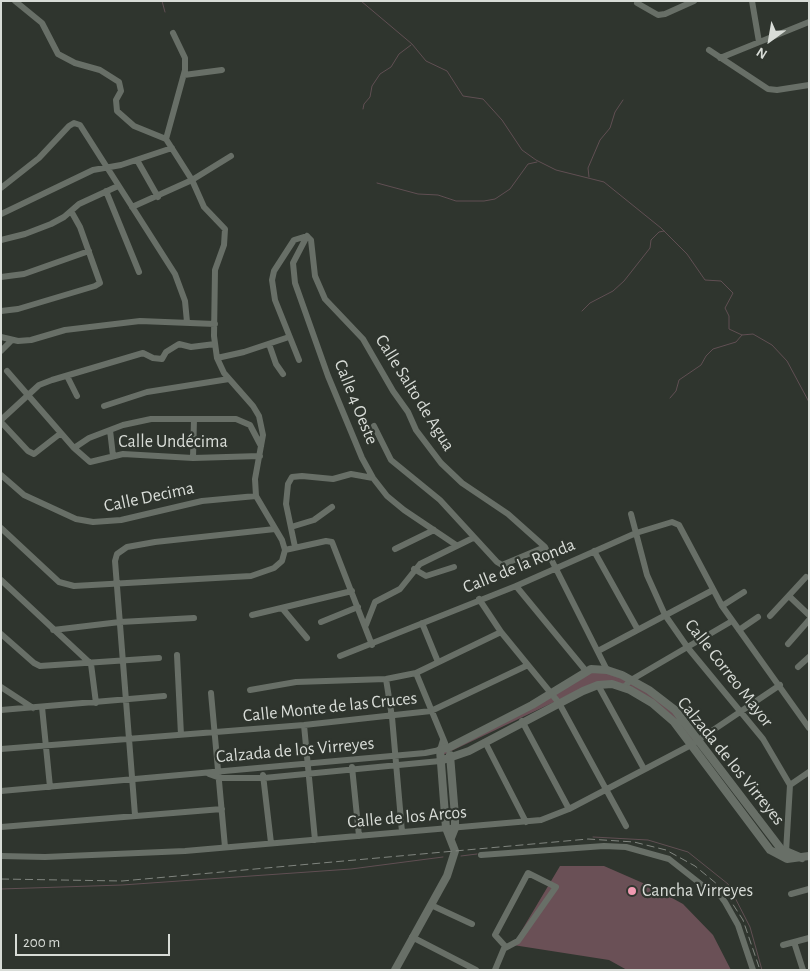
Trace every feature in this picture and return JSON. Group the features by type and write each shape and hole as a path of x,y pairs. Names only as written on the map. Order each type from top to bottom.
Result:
{"street":[{"path":"1,528 59,582 66,586 251,576 274,568 282,561 285,550 282,540 256,496 255,479 263,435 259,416 253,406 224,373 217,358 215,344 215,270 224,245 225,229 204,207 192,180 166,139 126,121 115,105 121,90 119,82 100,70 75,63 58,54 50,34 42,23 15,1"},
{"path":"637,3 658,14 665,14 694,1"},
{"path":"752,1 759,42"},
{"path":"720,58 809,22"},
{"path":"166,139 184,75 185,58 172,32"},
{"path":"709,50 768,89 777,90 809,85"},
{"path":"184,75 222,70"},
{"path":"1,188 39,158 69,126 77,123 175,274 185,302 187,322"},
{"path":"1,214 92,170 137,160 172,148"},
{"path":"132,208 192,180 231,156"},
{"path":"137,160 158,197"},
{"path":"1,240 26,234 64,218 79,204 118,186"},
{"path":"106,191 139,272"},
{"path":"1,311 18,309 98,285 100,280 71,211"},
{"path":"299,360 275,300 272,280 274,271 294,240 307,236"},
{"name":"Calle 4 Oeste","path":"307,236 292,263 295,283 336,395 373,478 387,496 404,510 456,545"},
{"name":"Calle Salto de Agua","path":"307,236 311,240 314,276 322,294 363,339 408,412 416,430 432,452 462,483 508,514 546,547 607,670"},
{"path":"1,277 24,274 89,251"},
{"path":"1,337 12,340 31,340 65,330 140,321 215,324"},
{"path":"217,358 244,352 289,337"},
{"path":"1,351 12,340"},
{"path":"61,433 34,454 28,451 1,421 39,385 143,353 153,358 162,359 170,348 179,344 191,347 215,344"},
{"path":"269,344 276,364 283,374"},
{"name":"Calle Undécima","path":"7,371 74,448 90,462 113,456 193,458 260,456"},
{"path":"67,376 77,396"},
{"path":"104,406 147,392 229,379"},
{"path":"74,448 90,438 110,430 152,419 245,421 250,425 262,447"},
{"path":"193,458 194,419"},
{"path":"374,426 391,460 440,500 473,538 502,565 546,547"},
{"path":"110,430 113,456"},
{"path":"295,547 286,504 288,484 292,478 302,476 329,480 351,474 373,478"},
{"name":"Calle Decima","path":"1,475 24,495 76,519 93,522 121,520 202,501 256,496"},
{"path":"291,527 314,520 332,507"},
{"name":"Calle Correo Mayor","path":"631,514 647,575 665,615 688,648 768,746 790,784"},
{"name":"Calle de la Ronda","path":"340,656 479,599 516,586 636,533 668,522 678,524 714,590"},
{"path":"135,815 115,561 117,554 127,547 147,543 274,529"},
{"path":"395,549 434,530"},
{"path":"366,625 375,602 400,589 414,569 420,564 473,538"},
{"path":"285,550 326,541 333,543 372,644"},
{"path":"594,551 638,630"},
{"path":"414,569 426,576 454,567"},
{"path":"770,616 806,577"},
{"path":"1,580 91,664 96,703"},
{"path":"516,586 586,671"},
{"path":"598,651 714,590 732,621 780,685 809,728"},
{"path":"252,615 352,591"},
{"path":"722,606 744,592"},
{"path":"789,596 809,615"},
{"path":"479,599 501,632 552,692 626,826"},
{"path":"321,622 358,607"},
{"path":"282,608 307,638"},
{"path":"739,630 758,617"},
{"path":"53,630 120,622 194,618"},
{"path":"788,644 809,620"},
{"path":"623,688 631,680 732,621"},
{"path":"422,623 438,662"},
{"path":"250,690 296,682 386,679 416,673 501,632"},
{"path":"1,634 34,664 40,666 159,658"},
{"path":"176,655 181,735"},
{"path":"798,667 809,657"},
{"name":"Calle Monte de las Cruces","path":"1,749 214,733 430,712 528,665"},
{"name":"Calzada de los Virreyes","path":"219,775 263,768 396,756 440,750 450,747 594,668 607,670 631,680 655,694 675,710 786,852 806,857"},
{"path":"416,673 430,712 443,740 450,747 455,828 451,838"},
{"path":"386,679 392,717 402,832"},
{"name":"Calzada de los Virreyes","path":"598,685 612,684 652,703 674,722 770,850 787,859 806,857"},
{"path":"440,761 450,759 522,721 598,685 644,769"},
{"name":"Calle de los Arcos","path":"1,856 55,857 186,851 526,822 551,817 691,745 780,685"},
{"path":"1,687 33,708"},
{"path":"211,694 225,847"},
{"path":"1,710 164,696"},
{"path":"42,707 50,787"},
{"path":"522,721 569,809"},
{"path":"304,725 315,840"},
{"path":"395,970 431,905 451,865 455,851 446,828 440,761 440,750 443,740"},
{"path":"485,742 526,822"},
{"path":"351,760 359,836"},
{"name":"Calzada de los Virreyes","path":"1,792 208,773 264,778 440,761"},
{"path":"263,768 271,843"},
{"path":"786,852 790,784 809,772"},
{"path":"1,827 222,809"},
{"path":"481,855 604,846 626,847 668,859 702,885 719,894 738,924 753,970"},
{"path":"494,970 505,948 518,941 556,888 528,873 495,935 504,944 505,948"},
{"path":"791,894 809,889"},
{"path":"431,905 472,924"},
{"path":"412,937 476,970"},
{"path":"783,945 809,938"},
{"path":"794,942 802,970"}],"shaded area":[{"path":"590,666 648,687 697,737 690,743 674,722 628,688 594,683 443,755 442,749 549,693"},
{"path":"560,866 604,866 652,887 683,904 713,935 731,970 627,970 609,960 513,945"}],"waterway":[{"path":"162,1 165,12"},
{"path":"361,1 412,44 426,61 447,71 463,96 483,99 502,120 522,150 536,160 556,170 604,182 661,228 687,254 705,280 721,281 733,293 725,308 729,316 729,329 742,335 753,334 772,345 787,361 809,402"},
{"path":"363,109 364,104 370,97 372,86 380,74 391,67 399,54 411,45"},
{"path":"589,177 588,168 600,140 610,128 615,112 623,100"},
{"path":"377,183 418,194 438,195 456,201 484,201 495,199 510,189 528,164 537,162"},
{"path":"582,311 590,303 613,291 624,281 650,248 651,240 659,232 664,231"},
{"path":"670,398 676,391 679,380 701,365 713,349 736,342 742,335"},
{"path":"593,837 648,840 688,852 728,884 750,927 762,970"},
{"path":"461,856 477,854"},
{"path":"1,889 122,885 351,869 443,857"}],"railway":[{"path":"1,879 122,881 588,839 634,842 666,850 695,866 723,889 743,920 760,970"}],"place":[{"name":"Cancha Virreyes","path":"632,891"}]}
